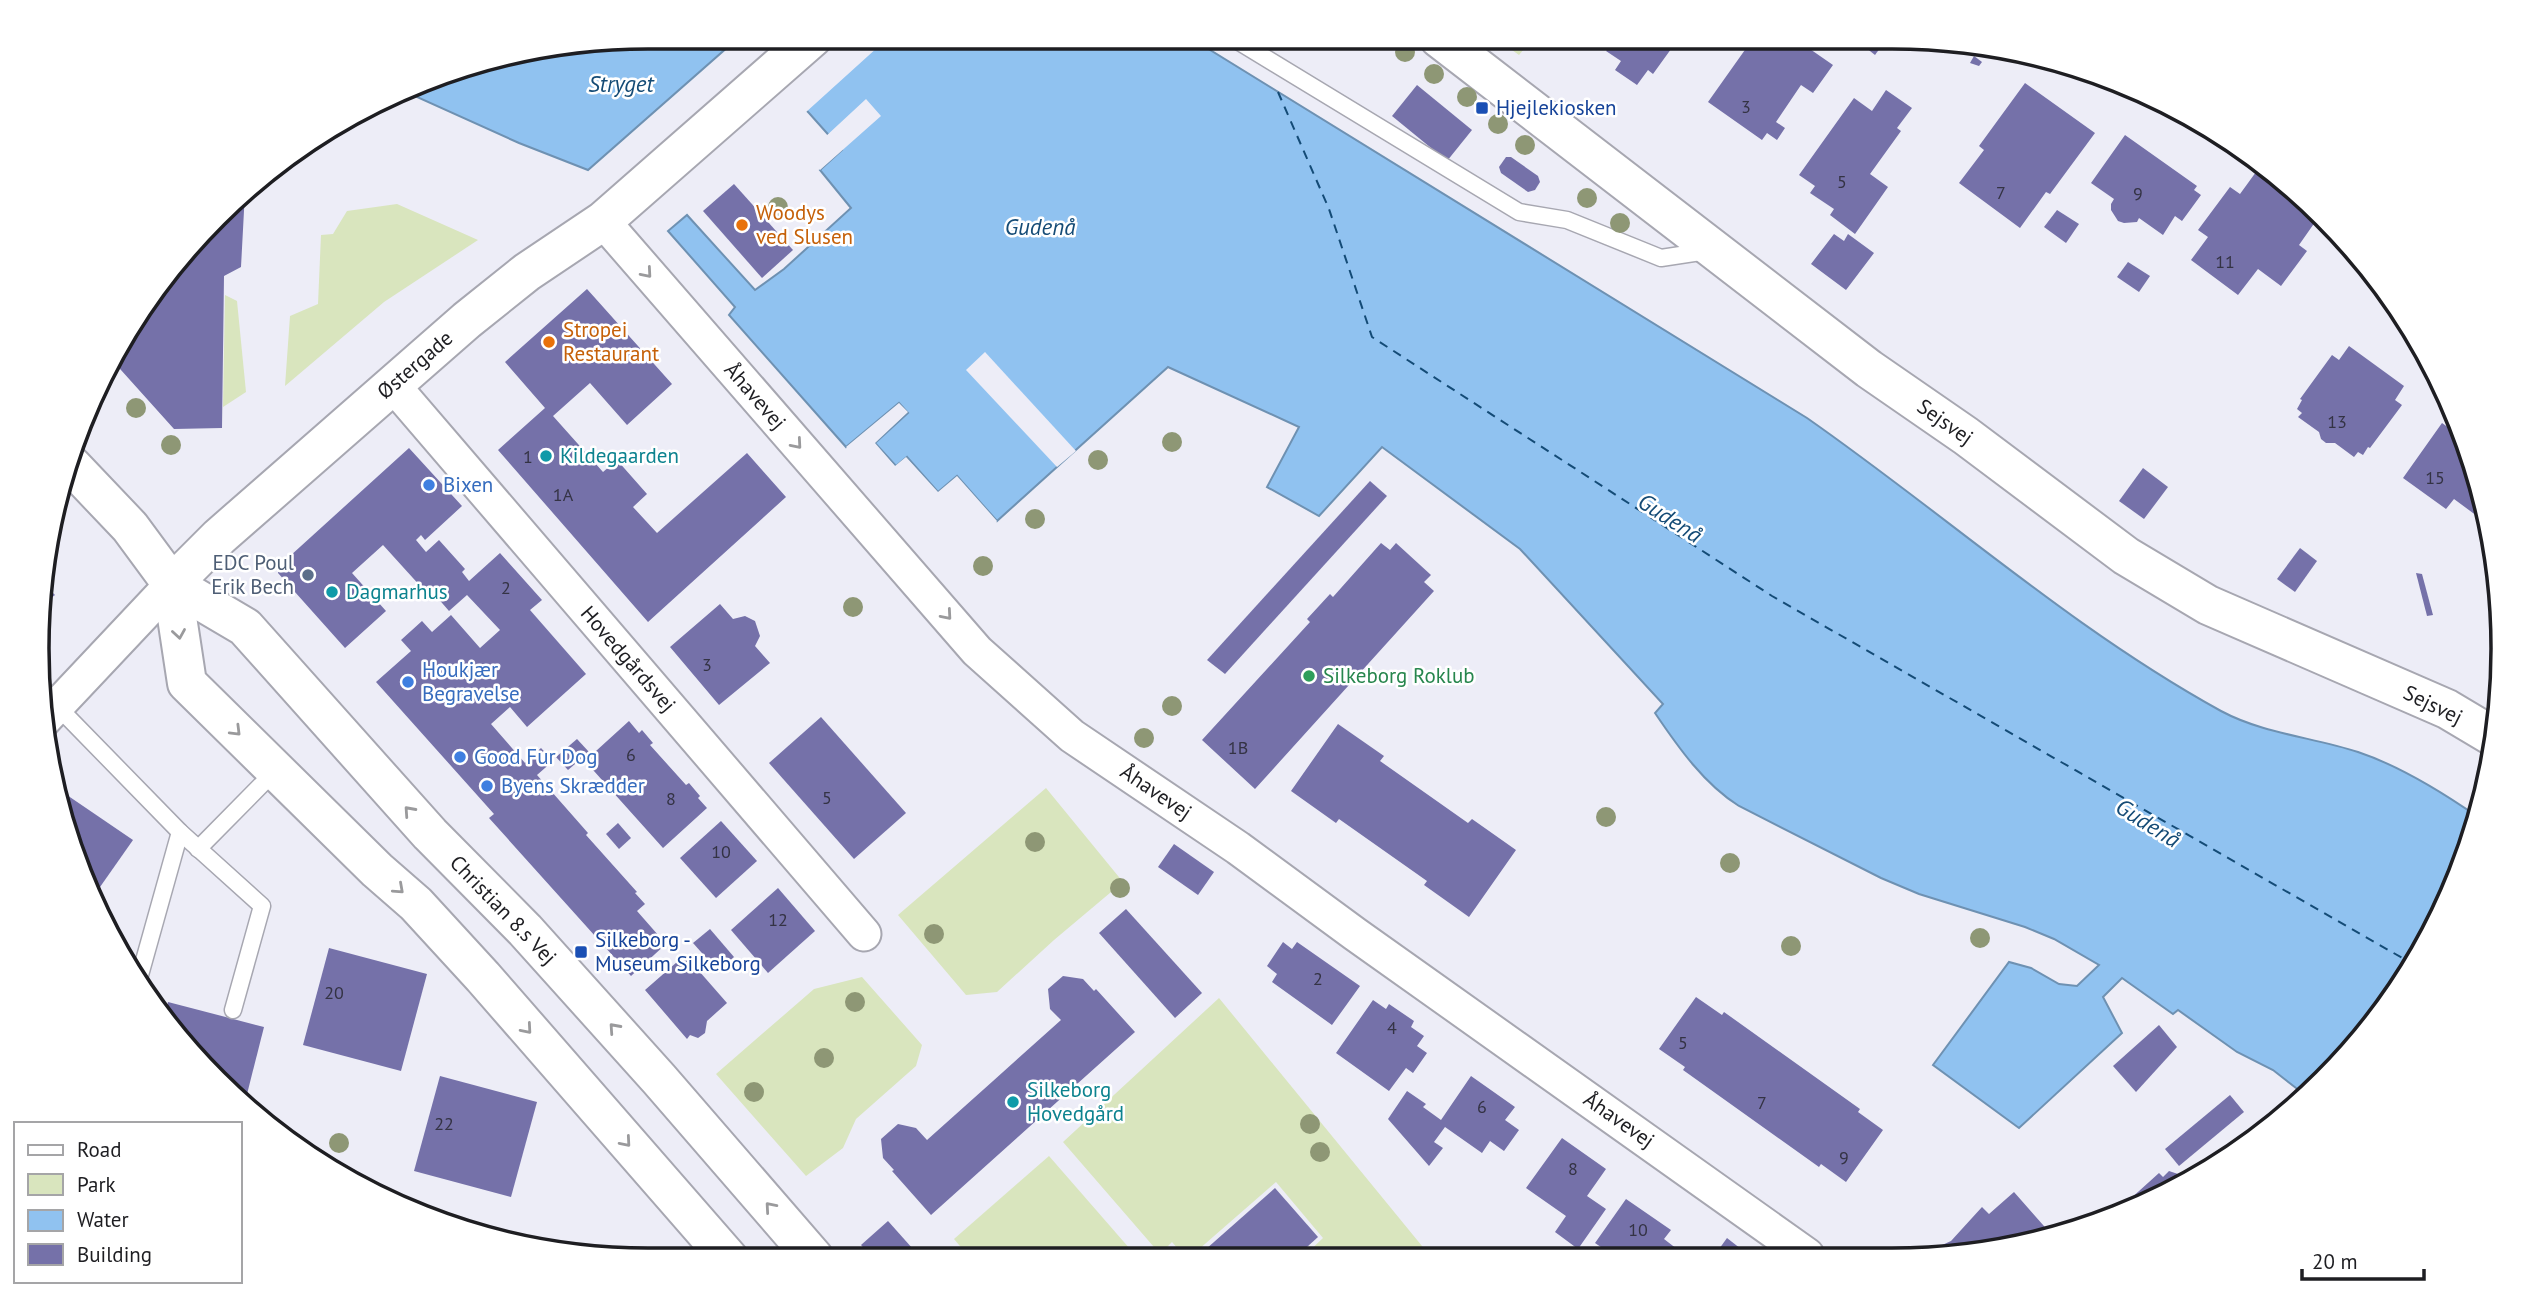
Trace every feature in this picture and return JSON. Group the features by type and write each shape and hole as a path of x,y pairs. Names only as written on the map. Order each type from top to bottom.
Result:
{"street":[{"name":"Østergade","path":"52,710 228,529 393,384 527,272 603,221 800,49"},
{"name":"Sejsvej","path":"1453,49 1869,369 1966,436 2126,556 2208,605 2446,709 2485,732"},
{"name":"Åhavevej","path":"603,221 977,651 1072,736 1238,848 1797,1248"},
{"name":"Hovedgårdsvej","path":"393,384 864,934"},
{"name":"Christian 8.s Vej","path":"76,471 130,527 172,584 245,627 429,834 525,930 805,1248"},
{"name":"Christian 8.s Vej","path":"172,584 187,683 377,870 416,904 719,1248"}],"lane":[{"path":"1251,49 1519,212 1567,220 1661,258 1713,250"},
{"path":"53,717 262,906 233,1010"},
{"path":"198,849 276,770"},
{"path":"142,969 180,831"}],"green space":[{"path":"1511,49 1524,49 1519,55"},
{"path":"397,204 478,240 384,302 285,386 290,316 318,304 321,235 333,234 347,211"},
{"path":"225,295 237,301 246,392 223,407"},
{"path":"1046,788 1123,882 997,992 966,995 898,915"},
{"path":"862,977 922,1045 916,1066 856,1119 843,1148 806,1176 716,1074 814,989"},
{"path":"1219,998 1424,1248 1312,1248 1323,1238 1276,1182 1200,1248 1177,1248 1172,1242 1166,1248 1155,1248 1063,1142"},
{"path":"1049,1156 1129,1248 962,1248 954,1239"}],"water":[{"name":"Gudenå","path":"726,49 588,170 519,143 416,96 493,69 570,54 609,50"},
{"name":"Gudenå","path":"747,49 1208,49 1807,418 2061,608 2166,679 2237,719 2358,752 2389,765 2435,789 2469,811 2429,914 2390,982 2367,1013 2342,1044 2297,1089 2273,1070 2237,1052 2178,1010 2173,1014 2122,978 2103,997 2122,1033 2019,1128 1933,1065 2009,962 2031,968 2059,984 2077,986 2099,965 2054,939 2025,927 1919,894 1881,878 1726,797 1692,764 1655,713 1663,704 1520,549 1382,447 1319,516 1267,487 1299,427 1168,367 997,521 957,476 938,492 907,457 896,466 875,443 908,413 899,403 846,447 729,315 735,307 668,231 687,215 755,290 784,269 851,208 820,170 842,150"}],"pier":[{"path":"742,49 876,49 805,113"},
{"path":"866,99 881,116 820,170 818,168 837,150 825,137"},
{"path":"985,352 1076,451 1057,467 966,370"},
{"path":"899,403 908,412 875,443 895,466 906,457 938,492 957,476 997,521 995,524 956,481 941,495 937,495 906,462 894,469 872,445 872,440 903,412 899,408 849,450 846,447"}],"building":[{"path":"1671,49 1653,74 1648,70 1637,85 1615,70 1621,61 1606,51"},
{"path":"1746,49 1810,49 1833,65 1813,93 1801,85 1776,122 1785,128 1777,140 1767,133 1762,140 1708,102"},
{"path":"1868,49 1879,49 1875,55"},
{"path":"1974,56 1982,62 1979,66 1970,63"},
{"path":"2025,83 2095,133 2050,194 2046,192 2020,228 1959,183 1984,150 1979,146"},
{"path":"1417,85 1472,130 1447,161 1392,116"},
{"path":"1886,90 1912,108 1897,128 1901,131 1870,174 1888,187 1855,234 1830,215 1834,209 1810,193 1815,186 1799,175 1854,98 1872,111"},
{"path":"2125,135 2197,186 2194,190 2201,195 2182,221 2175,216 2163,235 2139,218 2137,222 2118,221 2111,210 2114,199 2091,183"},
{"path":"1506,157 1511,157 1538,176 1540,182 1535,190 1528,192 1501,173 1499,167"},
{"path":"2256,173 2314,224 2299,245 2307,251 2281,286 2258,269 2238,295 2191,260 2208,237 2198,230 2230,187 2240,194"},
{"path":"734,184 793,250 762,278 703,211"},
{"path":"244,206 241,267 224,276 222,428 174,429 119,368 150,315 173,284 198,253"},
{"path":"2057,210 2079,224 2066,243 2044,227"},
{"path":"1834,234 1844,241 1848,234 1874,253 1846,290 1811,264"},
{"path":"2128,262 2150,276 2139,292 2117,277"},
{"name":"Kildegaarden","path":"587,289 672,384 627,425 590,383 553,416 603,472 617,460 647,494 633,507 657,533 747,453 786,497 648,622 498,450 545,408 505,362"},
{"path":"2349,346 2404,386 2395,400 2402,405 2370,448 2368,447 2363,455 2358,452 2354,457 2335,443 2326,443 2321,439 2319,432 2298,417 2302,413 2297,409 2302,400 2300,399 2332,355 2339,360"},
{"path":"2442,423 2448,427 2459,456 2475,515 2454,499 2446,509 2403,478"},
{"path":"409,448 462,506 425,540 421,535 416,540 426,552 439,540 465,569 462,572 469,581 500,553 542,600 530,610 586,674 527,727 510,707 491,724 525,763 541,748 553,761 537,775 645,904 637,911 666,944 631,976 489,818 494,814 376,682 411,651 401,640 422,621 432,632 451,615 480,648 500,630 467,595 449,611 436,596 432,599 383,545 352,573 386,611 345,648 278,573 279,566"},
{"path":"2143,468 2168,487 2144,519 2119,501"},
{"path":"1370,481 1387,496 1225,674 1207,660"},
{"name":"Silkeborg Roklub","path":"1381,543 1390,550 1396,543 1431,575 1424,582 1434,591 1255,789 1202,740 1310,622 1307,619 1330,594 1333,597"},
{"path":"2300,548 2317,561 2295,592 2277,579"},
{"path":"2416,573 2422,574 2433,615 2427,616"},
{"path":"720,604 733,619 745,616 755,621 760,636 755,646 770,663 719,705 670,647"},
{"path":"821,717 906,813 854,859 769,763"},
{"path":"629,721 639,733 642,730 653,743 650,745 686,785 689,783 707,808 663,848 585,761"},
{"path":"1338,724 1384,756 1380,761 1468,823 1472,819 1516,850 1469,917 1424,885 1427,881 1339,819 1336,823 1291,791"},
{"path":"577,739 589,752 568,770 556,757"},
{"path":"67,795 133,840 99,888"},
{"path":"721,821 757,861 716,898 680,858"},
{"path":"618,823 631,838 619,849 606,834"},
{"path":"1174,844 1214,872 1198,895 1158,867"},
{"path":"778,888 815,931 768,973 731,930"},
{"path":"1126,909 1202,993 1175,1018 1099,933"},
{"path":"710,929 734,957 718,971 693,943"},
{"path":"1283,942 1292,949 1297,942 1360,986 1332,1025 1272,982 1277,974 1267,966"},
{"path":"329,948 427,974 401,1071 303,1045"},
{"path":"685,955 727,1003 707,1021 705,1033 698,1038 690,1035 687,1039 645,990"},
{"name":"Silkeborg Hovedgård","path":"1063,976 1083,979 1094,991 1096,989 1135,1032 931,1215 883,1158 881,1139 898,1124 916,1128 927,1140 993,1081 1061,1020 1050,1009 1048,989"},
{"path":"1696,997 1722,1015 1724,1012 1860,1109 1858,1112 1883,1130 1846,1182 1821,1164 1819,1167 1683,1070 1685,1067 1659,1049"},
{"path":"1373,1000 1386,1009 1389,1004 1414,1021 1411,1027 1424,1036 1417,1046 1427,1053 1413,1073 1406,1068 1389,1091 1336,1053"},
{"path":"168,1002 264,1027 247,1093 198,1044 167,1005"},
{"path":"2159,1025 2177,1047 2136,1092 2113,1066"},
{"path":"440,1076 537,1102 511,1197 414,1171"},
{"path":"1471,1076 1515,1107 1505,1120 1519,1130 1504,1151 1490,1141 1482,1153 1445,1127 1434,1142 1443,1148 1429,1166 1388,1119 1407,1091 1426,1104 1423,1107 1441,1120"},
{"path":"2230,1095 2244,1112 2179,1166 2165,1149"},
{"path":"1562,1138 1606,1169 1587,1196 1606,1209 1577,1248 1555,1232 1566,1216 1526,1188"},
{"path":"2169,1171 2179,1175 2133,1197 2159,1173 2163,1177"},
{"path":"1275,1188 1318,1237 1306,1248 1207,1248"},
{"path":"2014,1192 2046,1228 1940,1246 1951,1241 1982,1207 1989,1214"},
{"path":"1626,1199 1671,1230 1664,1239 1676,1248 1602,1248 1595,1243"},
{"path":"888,1221 912,1248 864,1248 861,1245"},
{"path":"1727,1238 1740,1248 1720,1248"}],"ferry route":[{"path":"1278,92 1329,209 1372,337 1772,596 2404,959"}],"place":[{"name":"Hjejlekiosken","path":"1482,108"},
{"name":"Woodys ved Slusen","path":"742,225"},
{"name":"Stropei Restaurant","path":"549,342"},
{"name":"Kildegaarden","path":"546,456"},
{"name":"Bixen","path":"429,485"},
{"name":"EDC Poul Erik Bech","path":"308,575"},
{"name":"Dagmarhus","path":"332,592"},
{"name":"Silkeborg Roklub","path":"1309,676"},
{"name":"Houkjær Begravelse","path":"408,682"},
{"name":"Good Fur Dog","path":"460,757"},
{"name":"Byens Skrædder","path":"487,786"},
{"name":"Silkeborg - Museum Silkeborg","path":"581,952"},
{"name":"Silkeborg Hovedgård","path":"1013,1102"}],"water label":[{"name":"Stryget","path":"621,84"}]}
